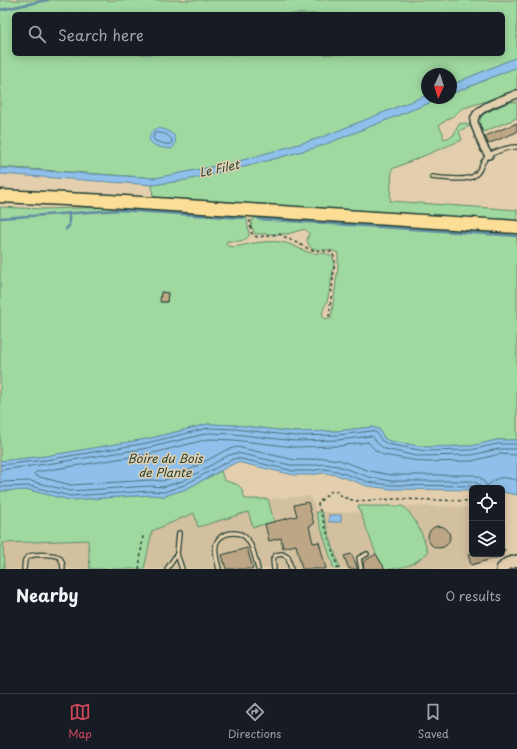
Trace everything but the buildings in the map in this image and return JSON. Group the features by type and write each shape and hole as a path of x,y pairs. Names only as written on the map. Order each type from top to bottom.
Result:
{"main road":[{"path":"0,196 517,227"},
{"path":"502,569 507,564 517,561"}],"street":[{"path":"488,156 474,122 477,112 482,108 517,94"}],"lane":[{"path":"432,177 471,178 479,172 483,162 488,156 512,147 517,147"},
{"path":"179,533 177,554 182,569"},
{"path":"219,569 215,551 217,541 222,536 235,533 243,535 250,543 258,569"},
{"path":"167,569 177,554"},
{"path":"274,569 274,557 282,554 288,557 292,569"},
{"path":"361,569 359,558 367,554"},
{"path":"24,569 25,560 30,556 52,555 57,556 60,559 63,569"}],"path":[{"path":"250,210 250,225 254,236 258,237 279,234 311,250 332,252 336,260 329,317"},
{"path":"338,569 318,504 319,500 334,490 354,501 397,499 469,501"},
{"path":"139,569 143,536"}],"shaded area":[{"path":"311,496 334,569 144,569 152,531 194,513 198,527 249,511 253,527 274,521 268,499"},
{"path":"403,506 469,507 469,557 495,558 475,564 466,569 400,569 420,559 419,528 415,520"},
{"path":"322,512 360,512 376,554 385,569 340,569"},
{"path":"88,540 90,569 4,569 3,543"}],"green space":[{"path":"0,0 517,0 517,57 457,82 457,68 421,68 421,97 320,138 236,162 156,178 0,167"},
{"path":"517,67 517,91 461,109 439,125 443,132 444,139 453,136 459,124 465,123 470,126 459,131 462,140 392,169 390,201 517,210 517,222 153,197 152,185 186,180 244,167 321,146 427,104 457,104 457,92"},
{"path":"509,102 517,102 517,118 483,132 480,118 483,114"},
{"path":"0,207 41,209 122,207 244,216 247,219 249,236 242,241 227,241 226,244 228,246 236,247 253,243 280,242 308,252 326,254 332,257 334,263 332,278 327,302 322,313 324,318 331,319 338,268 338,253 330,250 313,249 310,247 307,241 309,233 305,229 287,234 255,234 251,226 253,219 262,216 274,216 517,233 517,440 497,440 471,446 426,447 389,441 384,438 379,429 372,427 337,431 295,432 235,425 208,424 147,439 46,456 0,461","holes":["161,292 168,293 167,302 161,302"]},
{"path":"221,471 224,480 238,485 242,489 245,499 268,499 274,522 253,527 248,512 198,527 194,513 152,531 144,569 90,569 88,540 3,543 4,569 0,569 0,491 29,490 70,500 151,495 164,496 186,489"},
{"path":"358,506 403,506 412,516 418,527 428,552 413,563 403,567 385,569 376,554"},
{"path":"316,512 322,512 340,569 334,569"}],"water":[{"path":"517,57 517,67 457,92 457,82"},
{"name":"Le Filet","path":"421,97 421,104 427,104 321,146 244,167 186,180 152,185 0,174 0,168 156,178 236,162 320,138"},
{"path":"158,128 166,130 174,135 176,143 171,149 156,146 149,140 151,132"},
{"name":"Boire du Bois de Plante","path":"208,424 235,425 295,432 337,431 372,427 379,429 384,438 389,441 426,447 471,446 497,440 517,440 517,495 505,493 505,485 469,485 469,490 390,489 367,486 337,475 324,473 294,475 237,462 186,489 164,496 151,495 70,500 29,490 0,491 0,461 46,456 147,439"},
{"path":"329,515 341,515 341,522 329,522"}],"waterway":[{"path":"0,10 48,0"},
{"path":"0,218 119,210 243,218"},
{"path":"66,229 69,226 69,213"},
{"path":"258,219 517,236"}]}
